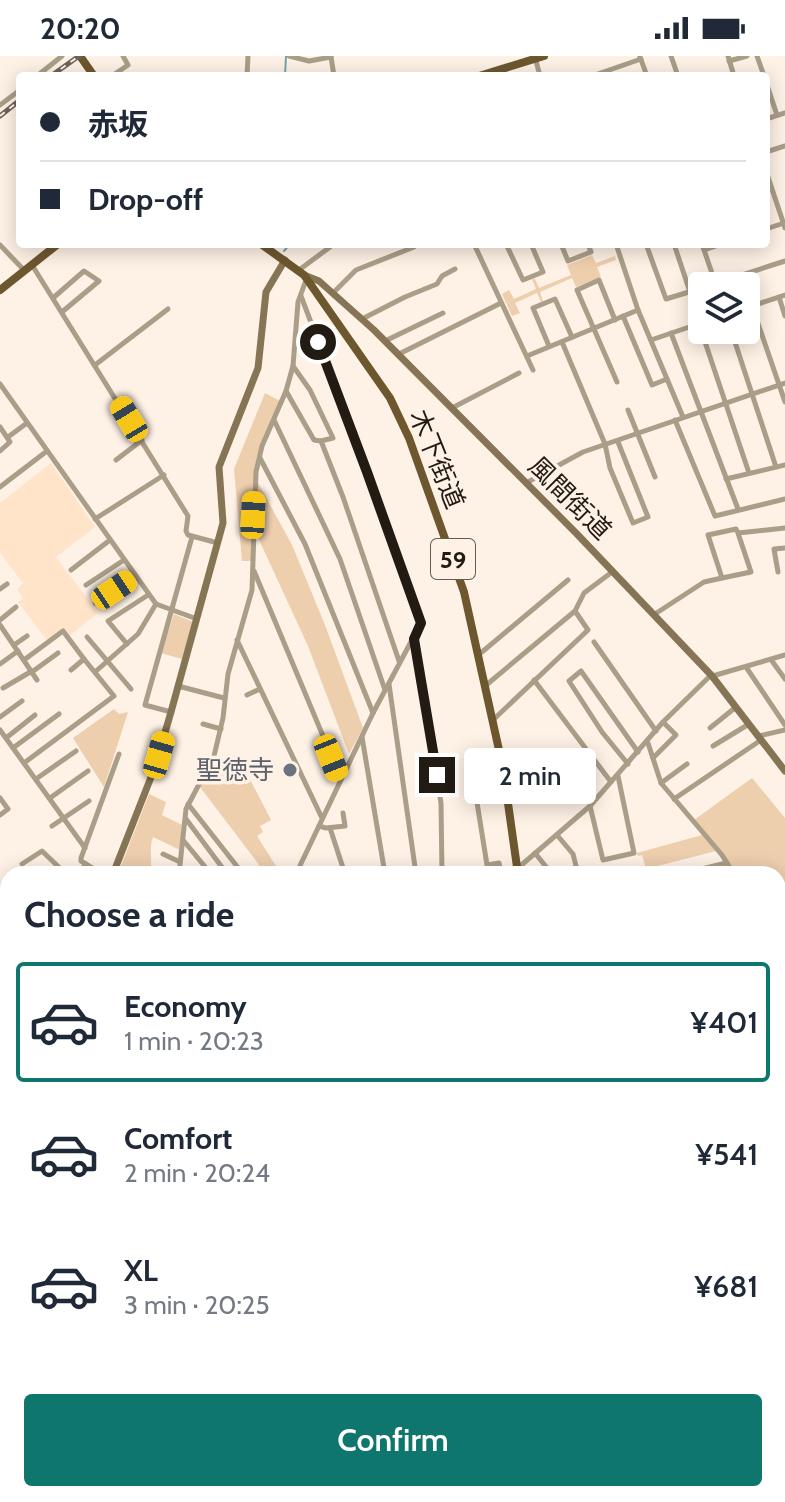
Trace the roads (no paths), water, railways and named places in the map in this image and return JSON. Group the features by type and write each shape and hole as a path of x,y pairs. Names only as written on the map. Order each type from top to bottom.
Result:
{"main road":[{"path":"491,72 544,56"},
{"path":"0,290 53,248"},
{"name":"木下街道","path":"273,248 303,275 378,380 401,419 457,569 493,720 508,799 514,866"}],"street":[{"path":"42,72 62,56"},
{"path":"118,72 128,65 123,56"},
{"path":"289,56 309,61 331,57"},
{"path":"728,59 747,56"},
{"path":"603,72 641,58"},
{"path":"770,94 777,115"},
{"path":"770,118 785,113"},
{"path":"770,182 785,225"},
{"path":"0,245 22,268"},
{"path":"180,866 188,804 214,756 237,639 252,590 253,515 259,457 293,366 303,275 330,248"},
{"path":"332,293 356,270 411,248"},
{"path":"476,248 533,370"},
{"path":"508,248 523,280 543,272 533,248"},
{"path":"563,248 568,261 591,252 590,248"},
{"path":"617,248 638,310 683,417"},
{"path":"647,248 666,299 688,293"},
{"path":"675,248 688,286"},
{"path":"703,248 712,272"},
{"path":"116,866 155,767 197,619 223,517 219,467 258,368 266,292 285,260"},
{"path":"753,272 785,261"},
{"path":"32,265 189,518 186,531 192,537 218,543"},
{"path":"362,319 437,284 442,276 455,269"},
{"path":"53,298 84,271 99,281 62,312"},
{"name":"風間街道","path":"303,275 319,281 399,354 655,614 712,676 785,771"},
{"path":"615,320 599,280 577,290 617,382"},
{"path":"300,866 373,713 421,623 301,296"},
{"path":"760,303 782,296 785,316"},
{"path":"549,346 533,308 555,299 572,337"},
{"path":"399,354 501,303"},
{"path":"95,365 168,309"},
{"path":"527,356 638,310"},
{"path":"385,341 443,313"},
{"path":"623,316 652,385 667,379"},
{"path":"651,340 688,327"},
{"path":"671,333 738,509"},
{"path":"760,333 782,384 785,402"},
{"path":"562,342 605,444 610,468 633,523 648,517 618,442"},
{"path":"707,344 749,473"},
{"path":"736,344 776,467"},
{"path":"286,391 314,440 333,438 310,390 293,366"},
{"path":"452,408 519,373"},
{"path":"0,384 148,595 156,604 197,619"},
{"path":"526,483 554,466 605,444 782,384"},
{"path":"628,410 655,477"},
{"path":"274,419 340,559 387,687 415,866"},
{"path":"675,420 715,516 785,499"},
{"path":"8,437 27,423"},
{"path":"0,427 10,443 0,451"},
{"path":"116,460 142,440"},
{"path":"321,441 400,662"},
{"path":"0,487 47,451"},
{"path":"259,457 305,544 373,713"},
{"path":"726,479 785,465"},
{"path":"95,519 164,475"},
{"path":"738,533 785,528"},
{"path":"655,614 704,582 751,572 736,529 708,535 722,578"},
{"path":"171,712 145,705 192,537"},
{"path":"71,570 110,540"},
{"path":"778,572 774,549 785,548"},
{"path":"86,585 124,560"},
{"path":"254,570 341,779"},
{"path":"485,686 575,611 584,593 613,571"},
{"path":"95,603 135,576"},
{"path":"478,653 568,580"},
{"path":"0,589 7,584"},
{"path":"127,644 108,621 148,595"},
{"path":"95,672 142,629 156,604"},
{"path":"16,607 0,622 2,634 16,648 37,680"},
{"path":"493,720 588,630 575,611"},
{"path":"24,660 63,631 114,696 24,763"},
{"path":"0,664 27,636"},
{"path":"87,637 131,689"},
{"path":"237,639 321,822 330,828 342,866"},
{"path":"414,639 441,803 442,866"},
{"path":"594,642 656,731"},
{"path":"3,688 58,653"},
{"path":"521,866 590,806 663,722 712,676 785,655"},
{"path":"71,670 84,659"},
{"path":"771,660 785,679"},
{"path":"674,799 760,738 785,728 746,667"},
{"path":"628,764 602,732 569,681 581,671 638,752"},
{"path":"534,680 611,782"},
{"path":"178,686 224,698"},
{"path":"247,695 260,689"},
{"path":"0,717 22,701"},
{"path":"710,728 736,707"},
{"path":"13,748 59,714"},
{"path":"6,738 35,715"},
{"path":"652,759 676,735 663,722"},
{"path":"203,724 221,729"},
{"path":"713,746 749,724"},
{"path":"0,730 85,848"},
{"path":"362,736 384,866"},
{"path":"647,742 661,783 728,866"},
{"path":"36,779 76,751"},
{"path":"89,866 81,858 119,754"},
{"path":"776,759 785,758"},
{"path":"674,761 680,770"},
{"path":"661,783 687,764"},
{"path":"471,765 487,865 499,863 500,866"},
{"path":"50,798 88,771"},
{"path":"590,806 603,860 634,853 617,775"},
{"path":"0,798 8,809 0,815"},
{"path":"52,826 89,801"},
{"path":"188,804 237,866"},
{"path":"330,828 345,826 343,813"},
{"path":"185,818 221,866"},
{"path":"557,835 573,854 576,866"},
{"path":"183,840 204,866"},
{"path":"22,864 42,851 58,866"},
{"path":"535,853 545,866"},
{"path":"163,854 180,862"},
{"path":"714,866 726,863"}],"waterway":[{"path":"285,72 286,56"}],"railway":[{"path":"57,72 79,56"},
{"path":"0,116 16,103"}],"place":[{"name":"聖徳寺","path":"290,770"}]}
